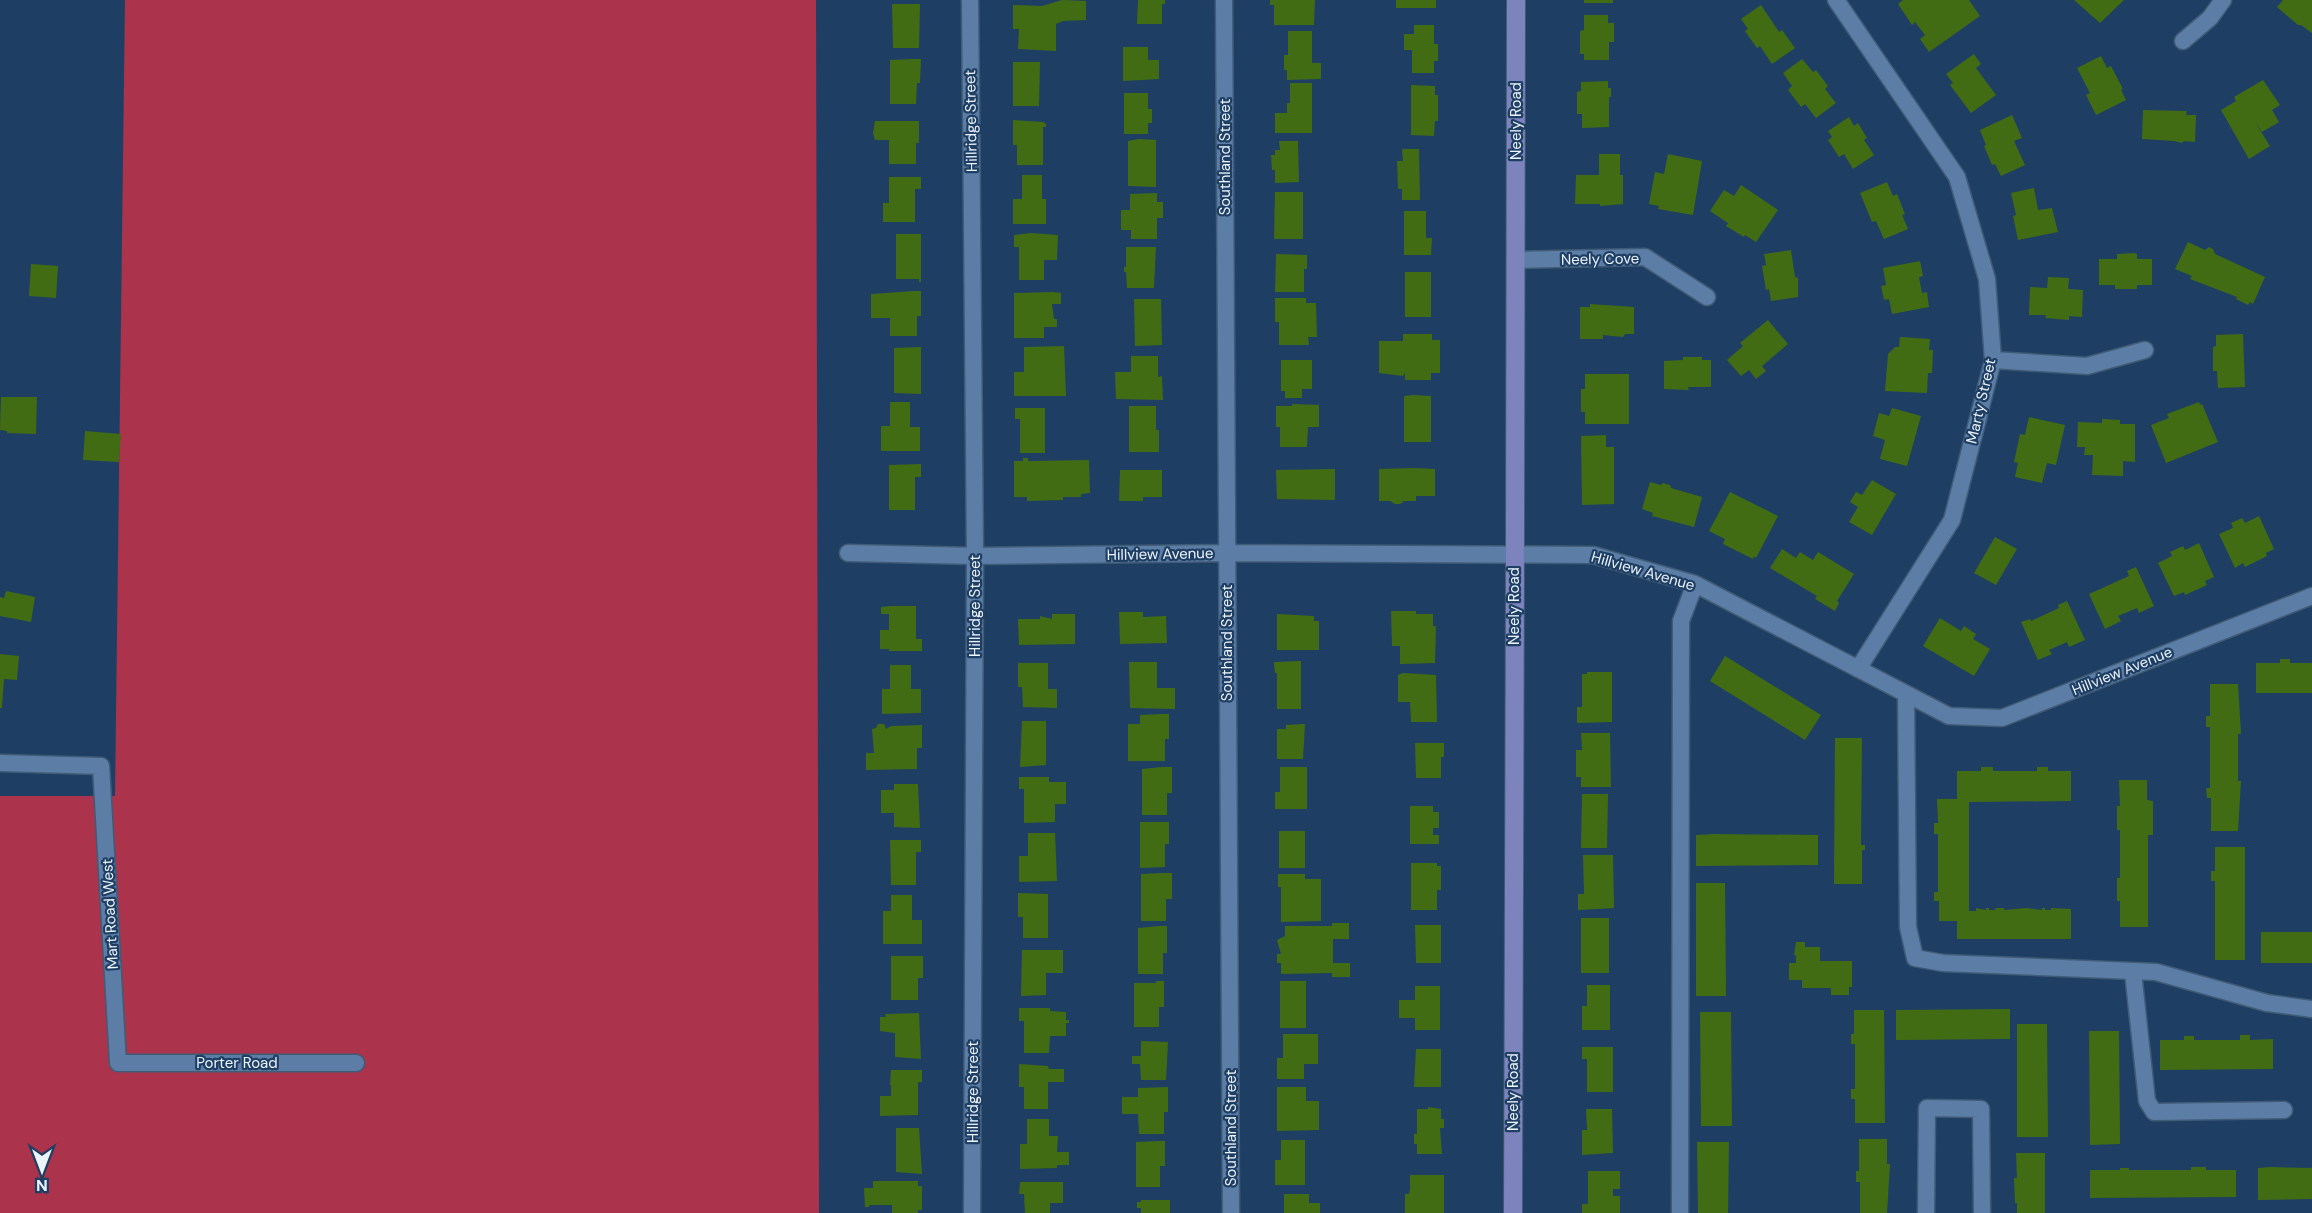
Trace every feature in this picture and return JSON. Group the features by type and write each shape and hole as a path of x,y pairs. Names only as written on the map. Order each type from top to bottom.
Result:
{"street":[{"name":"Hillridge Street","path":"970,0 975,556 972,1213"},
{"name":"Southland Street","path":"1224,0 1231,1213"},
{"name":"Neely Road","path":"1513,1213 1516,0"},
{"name":"Marty Street","path":"1836,0 1957,177 1987,279 1992,360 1952,520 1858,669"},
{"path":"2183,41 2210,18 2223,0"},
{"name":"Neely Cove","path":"1517,260 1645,257 1707,297"},
{"path":"1992,360 2087,366 2145,350"},
{"name":"Hillview Avenue","path":"848,553 975,556 1226,553 1593,555 1695,584 1949,716 2002,718 2312,596"},
{"path":"1680,1213 1681,621 1695,584"},
{"path":"1906,694 1908,927 1915,958 1943,963 2156,972 2267,1003 2312,1009"},
{"name":"Mart Road West","path":"0,763 101,766 118,1063"},
{"path":"2133,972 2146,1101 2154,1112 2284,1110"},
{"name":"Porter Road","path":"118,1063 356,1063"},
{"path":"1926,1213 1927,1108 1981,1108 1982,1213"}],"shaded area":[{"path":"125,0 816,0 819,1213 0,1213 0,796 115,796"}],"building":[{"path":"1062,0 1086,1 1086,20 1063,21 1056,24 1056,51 1018,49 1019,29 1013,29 1013,5 1042,6"},
{"path":"1138,0 1165,0 1165,4 1162,4 1162,24 1137,24"},
{"path":"1270,0 1315,0 1314,25 1274,25 1274,5 1270,5"},
{"path":"1396,0 1436,0 1436,8 1396,8"},
{"path":"1584,0 1613,0 1613,3 1584,3"},
{"path":"1903,0 1969,0 1980,16 1929,52 1920,39 1925,35 1915,22 1912,25 1898,4"},
{"path":"2074,0 2124,0 2100,23"},
{"path":"2283,0 2312,0 2312,33 2298,25 2277,7"},
{"path":"892,4 920,4 919,48 893,48"},
{"path":"1761,5 1779,32 1782,30 1795,48 1772,64 1760,46 1757,48 1745,31 1748,29 1741,19"},
{"path":"1584,15 1608,15 1608,23 1614,23 1614,42 1609,42 1609,60 1584,60 1584,54 1580,54 1580,31 1584,30"},
{"path":"1414,25 1434,25 1434,44 1438,44 1438,61 1434,61 1434,73 1412,73 1412,50 1404,50 1404,34 1414,34"},
{"path":"1288,31 1312,31 1312,63 1321,63 1321,79 1287,80 1284,55 1288,55"},
{"path":"1123,47 1148,47 1148,60 1159,60 1159,79 1123,81"},
{"path":"1974,54 1981,64 1976,68 1996,95 1971,113 1950,85 1953,83 1946,74"},
{"path":"2101,56 2107,68 2111,66 2126,100 2096,115 2086,95 2090,93 2077,68"},
{"path":"921,59 916,104 890,104 890,60"},
{"path":"1802,59 1813,72 1816,70 1828,86 1825,89 1836,103 1816,118 1805,104 1801,107 1788,90 1792,86 1783,73"},
{"path":"1013,62 1040,62 1039,106 1013,106"},
{"path":"2263,80 2280,105 2272,110 2279,122 2262,132 2255,122 2270,146 2249,159 2221,110 2236,101 2234,97"},
{"path":"1608,81 1608,88 1611,88 1609,127 1582,128 1582,114 1577,114 1577,92 1581,91 1581,82"},
{"path":"1290,83 1312,83 1312,133 1275,133 1275,113 1287,113 1287,103 1290,103"},
{"path":"1411,85 1435,86 1435,95 1438,95 1438,121 1435,121 1434,136 1411,135"},
{"path":"1124,93 1148,93 1148,109 1152,109 1152,123 1148,123 1148,134 1124,134"},
{"path":"2143,110 2187,111 2186,115 2196,115 2195,142 2142,139"},
{"path":"2012,115 2022,138 2014,141 2025,165 2001,176 1995,164 1992,165 1980,130"},
{"path":"1849,117 1854,126 1858,123 1867,138 1864,140 1874,155 1853,169 1844,154 1839,157 1828,140 1832,137 1828,131"},
{"path":"1013,120 1046,124 1046,127 1043,127 1043,165 1017,165 1017,145 1013,145"},
{"path":"875,121 919,121 916,164 889,164 889,140 875,140 873,133"},
{"path":"1156,140 1156,187 1128,186 1128,141"},
{"path":"1279,141 1298,141 1299,182 1275,183 1275,170 1272,170 1271,155 1275,155 1275,150 1280,150"},
{"path":"1402,149 1419,149 1420,200 1402,200 1402,189 1398,189 1397,161 1403,161"},
{"path":"1599,154 1620,154 1623,204 1600,206 1600,204 1575,204 1576,175 1599,175"},
{"path":"1668,154 1702,161 1693,215 1658,209 1659,206 1649,204 1655,172 1664,174"},
{"path":"1022,175 1042,175 1042,199 1046,199 1046,224 1013,224 1013,199 1022,199"},
{"path":"889,177 921,177 921,189 915,189 915,222 883,222 883,203 889,203"},
{"path":"1887,182 1893,196 1897,194 1908,229 1884,239 1876,221 1872,222 1860,193"},
{"path":"1741,185 1778,210 1756,242 1726,226 1728,223 1710,211 1724,190 1734,196"},
{"path":"2034,188 2038,210 2052,208 2058,232 2018,240 2011,193"},
{"path":"1275,192 1303,192 1303,239 1274,239"},
{"path":"1157,193 1157,202 1163,202 1163,218 1157,218 1157,239 1131,239 1131,230 1121,230 1121,210 1130,210 1130,194"},
{"path":"1404,211 1426,211 1426,238 1432,238 1431,255 1404,255"},
{"path":"1031,233 1058,235 1057,260 1044,260 1044,280 1019,280 1019,247 1014,247 1014,235"},
{"path":"896,234 921,234 921,282 919,279 896,279"},
{"path":"2188,242 2205,250 2209,247 2215,254 2265,277 2253,304 2250,302 2248,305 2236,299 2237,297 2190,279 2192,276 2175,269"},
{"path":"1126,247 1156,247 1154,288 1127,288 1126,272 1124,272"},
{"path":"1791,250 1795,277 1798,278 1798,297 1771,301 1769,289 1766,290 1762,266 1766,265 1764,254"},
{"path":"1276,254 1307,255 1307,269 1304,269 1304,292 1275,292"},
{"path":"2117,254 2137,254 2137,259 2152,259 2152,285 2137,285 2137,289 2115,289 2115,285 2099,285 2099,259 2117,259"},
{"path":"1920,261 1923,276 1919,277 1922,293 1927,292 1929,307 1892,314 1889,299 1884,300 1881,286 1886,285 1883,268"},
{"path":"31,264 58,266 56,298 29,296"},
{"path":"1405,272 1431,272 1431,317 1405,317"},
{"path":"2048,277 2069,278 2068,289 2083,290 2082,317 2069,316 2069,320 2045,318 2046,315 2029,315 2030,287 2047,288"},
{"path":"921,291 921,316 917,316 917,336 890,336 890,318 871,318 871,294"},
{"path":"1014,293 1061,293 1061,304 1052,304 1057,327 1044,327 1044,338 1014,338"},
{"path":"1275,298 1306,298 1306,303 1316,303 1317,337 1308,337 1309,345 1279,345 1279,322 1275,322"},
{"path":"1134,299 1161,299 1162,345 1135,346"},
{"path":"1590,304 1634,307 1634,334 1625,334 1623,337 1603,335 1603,339 1580,339 1580,307 1590,307"},
{"path":"1768,320 1788,344 1762,366 1766,371 1756,379 1749,370 1741,376 1727,360 1743,346 1740,343"},
{"path":"1403,334 1432,334 1432,340 1440,340 1440,373 1431,373 1431,380 1405,380 1405,373 1403,376 1379,373 1379,341 1403,341"},
{"path":"2243,334 2245,387 2218,388 2217,371 2213,371 2213,347 2216,346 2216,335"},
{"path":"1900,337 1930,339 1929,350 1933,350 1932,373 1928,373 1927,393 1885,391 1888,354 1895,347 1899,347"},
{"path":"1064,346 1066,396 1014,396 1014,372 1024,372 1024,347"},
{"path":"921,347 921,394 894,393 894,348"},
{"path":"1131,356 1158,356 1158,377 1162,376 1163,400 1116,399 1115,372 1131,372"},
{"path":"1683,357 1702,357 1702,360 1711,360 1711,387 1688,387 1689,390 1664,389 1664,361 1683,360"},
{"path":"1281,360 1312,360 1312,389 1302,389 1302,398 1285,398 1285,391 1281,391"},
{"path":"1585,374 1629,374 1629,424 1585,424 1585,412 1581,412 1581,389 1585,389"},
{"path":"1404,396 1431,396 1431,442 1404,442"},
{"path":"1,397 37,397 36,434 7,433 7,431 0,430"},
{"path":"890,402 910,402 910,427 920,427 920,451 881,451 881,426 890,426"},
{"path":"2199,402 2200,405 2202,404 2218,442 2166,463 2151,425 2169,418 2167,414"},
{"path":"1292,404 1319,405 1319,427 1308,427 1307,447 1280,447 1280,427 1276,427 1276,406 1292,406"},
{"path":"1129,406 1156,406 1159,452 1129,452"},
{"path":"1015,408 1045,408 1045,453 1020,453 1020,419 1015,419"},
{"path":"1892,408 1921,416 1907,466 1880,459 1885,440 1873,436 1879,413 1889,416"},
{"path":"2029,417 2065,425 2056,465 2047,463 2042,483 2015,477 2018,463 2014,462 2020,434 2025,435"},
{"path":"2102,419 2120,420 2120,424 2135,424 2135,462 2123,461 2123,476 2092,475 2093,455 2084,455 2085,447 2077,447 2078,422 2102,423"},
{"path":"85,431 121,434 119,462 83,460"},
{"path":"1606,435 1606,447 1614,447 1614,504 1582,505 1581,436"},
{"path":"1023,458 1028,458 1028,461 1089,460 1090,493 1081,494 1081,497 1063,497 1063,500 1027,501 1027,497 1014,497 1014,461 1023,461"},
{"path":"921,464 921,477 915,477 915,510 889,510 889,465"},
{"path":"1335,469 1335,500 1277,499 1276,470"},
{"path":"1379,469 1435,469 1435,496 1416,496 1416,501 1404,501 1400,504 1379,501"},
{"path":"1120,470 1162,470 1162,497 1143,497 1143,501 1119,501"},
{"path":"1872,480 1896,494 1872,535 1849,522 1858,507 1850,502 1856,492 1862,495"},
{"path":"1650,482 1670,485 1671,488 1702,497 1694,527 1652,516 1653,513 1642,509"},
{"path":"1730,492 1778,516 1756,558 1754,556 1753,559 1723,544 1725,539 1709,531"},
{"path":"2259,516 2274,549 2266,553 2267,556 2245,567 2243,563 2235,568 2219,534 2233,528 2231,523 2242,518 2245,523"},
{"path":"1995,537 2017,549 1996,585 1974,573"},
{"path":"2199,543 2214,577 2205,581 2207,585 2185,595 2184,592 2174,596 2158,563 2172,556 2170,552 2183,546 2185,550"},
{"path":"1782,549 1796,558 1800,552 1813,560 1818,552 1854,574 1837,601 1839,603 1835,611 1815,599 1817,596 1770,568"},
{"path":"2136,567 2154,606 2139,613 2137,608 2118,616 2121,621 2105,629 2089,594 2129,576 2127,571"},
{"path":"6,591 35,597 31,622 0,616 0,597 4,598"},
{"path":"2067,601 2085,640 2069,647 2067,642 2049,650 2052,654 2038,660 2021,622 2030,619 2031,621 2059,608 2058,605"},
{"path":"916,606 916,639 922,639 922,651 880,649 880,630 889,630 889,614 881,614 881,607"},
{"path":"1391,611 1433,614 1433,626 1436,626 1435,663 1400,664 1400,646 1392,646"},
{"path":"1119,612 1143,612 1143,617 1166,616 1167,643 1120,644"},
{"path":"1052,614 1075,614 1075,644 1019,645 1018,619 1040,619 1040,616 1052,619"},
{"path":"1277,614 1314,616 1314,621 1319,621 1319,650 1277,650"},
{"path":"1940,618 1961,631 1964,626 1976,634 1973,639 1990,649 1974,676 1923,646"},
{"path":"0,654 19,656 17,680 4,679 2,708 0,708"},
{"path":"1725,656 1821,715 1805,740 1710,681"},
{"path":"2280,659 2290,659 2290,663 2312,663 2312,693 2256,693 2256,663 2280,663"},
{"path":"1301,661 1301,709 1277,709 1277,673 1275,673 1274,662"},
{"path":"1129,662 1157,662 1157,688 1175,688 1175,709 1130,708"},
{"path":"1018,663 1048,663 1048,689 1057,689 1057,708 1023,707 1022,687 1018,687"},
{"path":"890,665 911,665 911,689 921,689 921,713 882,714 882,689 890,689"},
{"path":"1587,672 1612,672 1612,722 1577,723 1577,707 1582,707 1582,674 1587,674"},
{"path":"1403,673 1436,675 1437,722 1411,722 1410,702 1398,702 1398,675"},
{"path":"2210,684 2238,684 2241,734 2238,734 2238,781 2241,781 2238,831 2211,831 2211,798 2207,798 2206,788 2210,788 2210,727 2206,727 2206,716 2210,716"},
{"path":"1169,714 1169,739 1165,739 1165,761 1128,761 1128,724 1140,724 1140,715"},
{"path":"1022,721 1046,721 1046,765 1020,767"},
{"path":"878,724 884,724 886,729 891,726 922,725 922,748 917,748 917,769 866,770 866,753 874,753 872,729"},
{"path":"1305,724 1303,759 1277,759 1277,729 1286,729 1286,725"},
{"path":"1581,733 1610,733 1611,787 1581,787 1581,777 1576,777 1576,750 1582,750"},
{"path":"1835,738 1862,738 1861,845 1865,845 1865,850 1862,850 1862,884 1834,884"},
{"path":"1415,743 1444,743 1441,778 1416,778"},
{"path":"1172,767 1172,793 1167,793 1167,815 1142,815 1142,769"},
{"path":"1280,767 1307,767 1307,809 1275,809 1275,792 1280,792"},
{"path":"1981,767 1993,767 1993,771 2037,771 2037,767 2048,767 2048,771 2071,771 2071,801 1969,802 1969,911 1976,911 1976,908 1986,910 1986,908 1989,910 1996,910 1995,908 2004,908 2004,910 2071,909 2071,939 1957,939 1957,921 1939,921 1939,901 1934,901 1934,892 1938,892 1938,834 1934,834 1934,823 1938,823 1937,799 1957,799 1957,771 1981,771"},
{"path":"1019,777 1049,777 1049,782 1066,782 1066,804 1055,804 1055,822 1024,823 1024,789 1019,789"},
{"path":"2119,780 2147,780 2147,800 2153,801 2153,835 2148,835 2148,927 2120,927 2120,901 2117,901 2117,878 2120,878 2120,830 2117,830 2117,806 2120,806"},
{"path":"894,784 918,784 920,828 894,827 894,813 881,813 881,790 894,790"},
{"path":"1582,794 1608,794 1607,848 1581,848"},
{"path":"1410,806 1433,806 1433,812 1439,812 1439,828 1433,828 1433,835 1439,835 1439,844 1410,844"},
{"path":"1140,822 1169,822 1169,844 1165,844 1165,867 1140,868"},
{"path":"1279,831 1305,831 1305,868 1279,868"},
{"path":"1028,833 1055,833 1057,881 1019,882 1019,856 1028,856"},
{"path":"1696,835 1818,835 1818,865 1696,866"},
{"path":"890,840 921,840 921,852 916,852 916,885 891,885"},
{"path":"2215,847 2245,847 2245,960 2215,960 2215,881 2211,881 2211,871 2215,871"},
{"path":"1583,855 1613,855 1614,908 1578,910 1578,894 1584,894"},
{"path":"1411,863 1437,863 1437,866 1441,866 1441,890 1437,890 1437,910 1411,910"},
{"path":"1172,873 1172,899 1166,899 1166,921 1141,921 1141,874"},
{"path":"1278,874 1305,874 1305,879 1321,879 1321,921 1281,922 1281,887 1278,887"},
{"path":"1696,883 1725,883 1726,996 1696,996"},
{"path":"1018,893 1048,894 1048,938 1023,938 1023,917 1018,917"},
{"path":"891,895 912,895 912,920 922,920 922,944 883,944 883,911 891,911"},
{"path":"1581,918 1609,918 1609,973 1581,973"},
{"path":"1332,923 1349,923 1349,939 1333,939 1333,963 1350,963 1350,977 1332,977 1332,973 1281,974 1281,963 1277,963 1277,954 1281,954 1277,940 1285,936 1285,926 1332,926"},
{"path":"1415,925 1441,925 1441,963 1416,963"},
{"path":"1167,926 1167,953 1163,953 1163,974 1138,974 1138,928"},
{"path":"2261,932 2312,932 2312,963 2261,963"},
{"path":"1796,942 1805,942 1805,947 1820,947 1820,961 1852,961 1852,987 1849,987 1849,995 1831,995 1831,988 1802,988 1802,980 1789,980 1789,963 1796,963 1796,955 1794,955"},
{"path":"1022,950 1063,950 1063,973 1046,973 1046,995 1021,996"},
{"path":"891,956 923,956 923,978 918,978 918,1000 891,1000"},
{"path":"1156,981 1164,981 1164,1007 1159,1007 1159,1027 1134,1027 1134,983 1156,983"},
{"path":"1280,981 1306,981 1306,1028 1280,1028"},
{"path":"1587,985 1610,985 1610,1030 1582,1030 1582,1006 1587,1006"},
{"path":"1415,986 1440,986 1440,1030 1415,1030 1415,1018 1399,1018 1399,1000 1415,1000"},
{"path":"1019,1008 1050,1008 1050,1011 1066,1012 1066,1020 1069,1020 1069,1023 1066,1023 1066,1036 1050,1036 1049,1053 1024,1053 1024,1021 1019,1021"},
{"path":"2010,1009 2010,1039 1896,1040 1896,1010"},
{"path":"1854,1010 1884,1010 1885,1123 1855,1123 1855,1099 1851,1099 1851,1089 1855,1089 1855,1044 1851,1044 1851,1034 1854,1034"},
{"path":"1700,1012 1731,1012 1732,1126 1701,1126"},
{"path":"919,1013 921,1059 895,1057 895,1033 880,1031 880,1017 886,1017 885,1014"},
{"path":"2017,1024 2047,1024 2048,1137 2017,1137"},
{"path":"2089,1031 2119,1031 2120,1144 2090,1145"},
{"path":"1283,1034 1318,1034 1318,1064 1304,1064 1304,1079 1277,1079 1277,1058 1283,1058"},
{"path":"2240,1035 2250,1035 2250,1040 2273,1039 2273,1069 2160,1070 2160,1040 2184,1040 2184,1036 2194,1036 2194,1040 2240,1040"},
{"path":"1141,1041 1168,1042 1166,1080 1141,1080 1140,1064 1132,1064 1132,1056 1141,1056"},
{"path":"1582,1047 1613,1047 1613,1092 1587,1092 1587,1059 1582,1059"},
{"path":"1416,1049 1441,1049 1441,1087 1414,1087"},
{"path":"1019,1064 1064,1069 1064,1082 1048,1082 1048,1109 1024,1109 1024,1087 1019,1087"},
{"path":"891,1070 922,1070 922,1082 918,1082 918,1115 880,1116 880,1096 891,1096"},
{"path":"1168,1087 1168,1112 1164,1112 1164,1134 1139,1134 1138,1114 1122,1114 1122,1097 1138,1097 1138,1088"},
{"path":"1277,1087 1306,1087 1306,1101 1319,1101 1319,1130 1277,1131"},
{"path":"1428,1107 1441,1109 1441,1119 1444,1119 1444,1128 1440,1128 1442,1154 1417,1154 1417,1144 1414,1144 1414,1134 1417,1134 1417,1109 1428,1109"},
{"path":"1586,1109 1612,1109 1613,1153 1582,1155 1582,1130 1587,1130"},
{"path":"1027,1119 1049,1119 1049,1136 1058,1136 1057,1152 1069,1152 1069,1165 1057,1165 1057,1168 1020,1169 1020,1144 1027,1144"},
{"path":"896,1128 919,1128 922,1174 896,1172"},
{"path":"1859,1139 1887,1139 1887,1164 1890,1164 1887,1213 1860,1213 1860,1182 1856,1182 1856,1171 1859,1171"},
{"path":"1281,1140 1305,1140 1305,1185 1275,1185 1275,1160 1281,1160"},
{"path":"1165,1141 1165,1166 1160,1166 1160,1187 1136,1187 1136,1142"},
{"path":"1697,1142 1729,1142 1728,1213 1698,1213"},
{"path":"2016,1153 2045,1153 2045,1213 2017,1213 2014,1178 2017,1178"},
{"path":"2191,1167 2206,1167 2206,1170 2236,1170 2236,1197 2090,1198 2090,1170 2129,1168 2129,1170 2191,1170"},
{"path":"2258,1168 2312,1168 2312,1199 2258,1200"},
{"path":"1588,1171 1620,1171 1620,1189 1613,1189 1613,1196 1620,1196 1620,1213 1582,1213 1582,1204 1588,1204"},
{"path":"1410,1175 1444,1175 1444,1213 1405,1213 1405,1194 1409,1194"},
{"path":"873,1181 918,1181 918,1186 922,1186 922,1210 918,1210 918,1213 892,1213 892,1205 865,1207 864,1188 873,1188"},
{"path":"1020,1182 1063,1182 1063,1203 1050,1203 1050,1213 1025,1213 1024,1194 1019,1194"},
{"path":"1284,1194 1309,1194 1309,1203 1320,1203 1320,1213 1284,1213"},
{"path":"1170,1200 1170,1213 1141,1213 1141,1208 1137,1208 1137,1202"}]}
